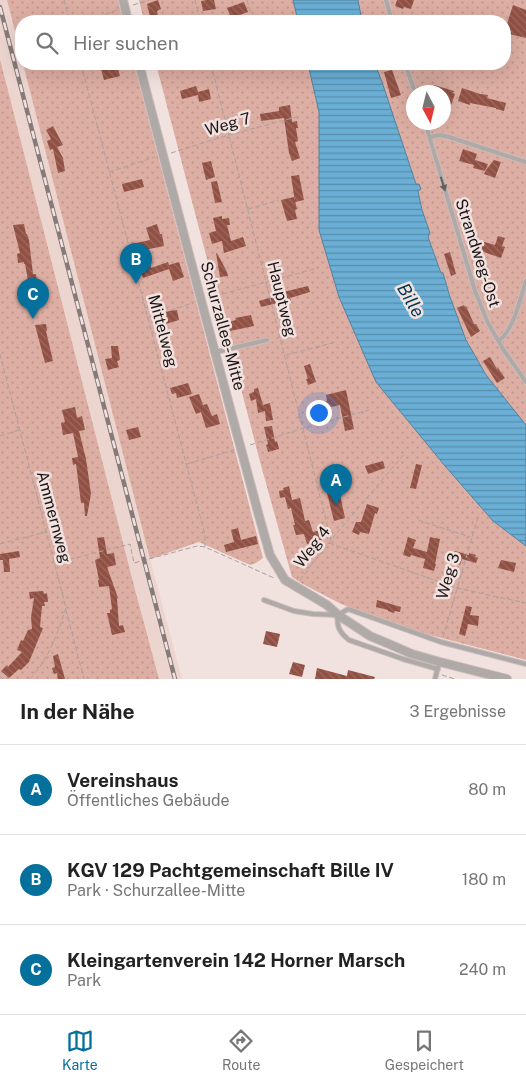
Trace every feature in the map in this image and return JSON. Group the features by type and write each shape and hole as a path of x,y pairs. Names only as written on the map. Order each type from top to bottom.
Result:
{"street":[{"name":"Schurzallee-Mitte","path":"141,70 270,555 285,580 327,605 338,615 370,636 439,665 507,679"}],"lane":[{"path":"386,0 390,15"},
{"path":"407,70 412,85"},
{"name":"Strandweg-Ost","path":"428,130 475,291 488,323 526,382"},
{"path":"430,137 449,136 526,162"},
{"path":"499,341 508,330 526,281"},
{"path":"216,352 267,340"},
{"path":"264,600 304,613 338,615 348,609 441,642 526,664"},
{"path":"338,615 338,626 349,640 402,659 439,665 435,677"}],"path":[{"path":"64,0 68,15"},
{"path":"139,3 149,0"},
{"path":"195,0 199,15"},
{"path":"247,0 251,15"},
{"path":"98,15 124,4"},
{"name":"Mittelweg","path":"83,70 205,535 205,547"},
{"name":"Hauptweg","path":"213,70 331,540"},
{"name":"Weg 7","path":"163,155 300,116"},
{"path":"109,172 163,155"},
{"path":"247,210 279,200"},
{"path":"148,317 201,300 314,269"},
{"path":"285,355 336,342"},
{"name":"Ammernweg","path":"0,354 84,679"},
{"path":"255,443 369,410"},
{"path":"0,436 20,430"},
{"path":"186,464 242,448"},
{"name":"Weg 4","path":"294,587 331,540 406,453"},
{"name":"Weg 3","path":"441,642 478,517"},
{"path":"418,520 471,538"},
{"path":"0,544 47,531"},
{"path":"329,543 457,588 526,603"},
{"path":"55,563 130,544 134,563 197,546 205,547 273,578 285,580"},
{"path":"30,679 49,650 66,608"},
{"path":"0,676 3,679"},
{"path":"435,677 455,679"}],"shaded area":[{"path":"0,0 7,0 15,31 15,70 25,70 182,679 159,679 0,59"},
{"path":"7,0 118,0 122,15 15,15 15,31"},
{"path":"139,0 293,0 297,15 143,15"},
{"path":"358,0 526,0 526,425 486,374 462,332 443,273 441,273 428,237 418,190 420,189 419,184 416,184 377,70 511,70 511,15 361,15"},
{"path":"0,59 132,578 159,679 0,679"},
{"path":"25,70 136,70 263,558 250,565 199,542 150,559"},
{"path":"158,70 309,70 319,112 319,230 339,297 376,382 493,521 526,546 526,660 422,633 341,604 292,577"}],"water":[{"path":"293,0 358,0 361,15 297,15"},
{"name":"Bille","path":"309,70 377,70 416,184 419,184 421,189 418,191 430,233 428,237 441,273 443,273 466,340 486,375 526,425 526,546 493,521 376,382 339,297 319,230 319,112"}],"building":[{"path":"158,0 161,9 157,11 158,15 150,15 147,4"},
{"path":"214,0 216,9 203,11 201,1"},
{"path":"397,0 414,0 411,9 404,7 403,9 395,6"},
{"path":"244,2 248,12 240,15 230,15 227,8"},
{"path":"513,5 526,10 526,38 511,34 510,15"},
{"path":"101,70 118,70 120,76 104,80"},
{"path":"392,70 401,95 391,98 384,72"},
{"path":"196,86 198,92 209,89 211,99 199,102 198,95 182,99 180,91"},
{"path":"462,88 488,95 487,98 506,103 504,111 458,101"},
{"path":"451,90 455,94 451,105"},
{"path":"290,105 292,122 297,121 298,141 295,142 300,158 292,161 284,118 261,121 260,114 279,111 279,107"},
{"path":"53,126 63,145 57,147 63,158 65,171 58,173 53,149 50,150 47,141 51,139 46,130"},
{"path":"463,149 477,154 475,160 488,164 485,171 473,168 474,165 459,161"},
{"path":"494,160 501,162 495,178 484,174"},
{"path":"211,161 215,177 206,180 202,163"},
{"path":"299,175 304,200 295,202 291,176"},
{"path":"142,179 144,187 124,192 122,184"},
{"path":"217,181 222,202 215,203 211,182"},
{"path":"294,197 297,219 287,221 281,200"},
{"path":"222,216 222,219 229,218 230,225 227,225 231,241 243,237 246,246 224,253 222,241 212,244 209,233 216,231 213,218"},
{"path":"24,224 29,240 33,274 36,274 37,281 34,281 34,285 29,286 25,264 24,262 18,263 17,254 20,253 13,225"},
{"path":"157,224 160,234 162,234 164,246 144,250 144,252 134,255 132,244 150,240 146,228"},
{"path":"498,236 505,238 502,246 505,247 501,258 478,250 481,241 495,245"},
{"path":"450,252 456,274 451,276 444,254"},
{"path":"216,253 227,272 228,276 220,277"},
{"path":"168,262 169,265 179,262 184,277 173,281 169,269 143,278 139,267 150,264 151,268"},
{"path":"308,286 310,292 290,298 291,301 261,307 259,301 276,296 275,294"},
{"path":"464,305 480,331 471,337 457,308"},
{"path":"177,310 179,320 159,326 156,316"},
{"path":"251,315 254,326 230,331 228,322 236,320 235,318"},
{"path":"46,324 53,361 45,363 35,325"},
{"path":"111,346 118,346 120,360 117,361 119,367 108,370 105,359 112,358"},
{"path":"490,357 505,378 497,383 483,361"},
{"path":"310,364 316,382 308,385 304,366"},
{"path":"188,383 192,394 177,398 176,393 172,394 170,388"},
{"path":"258,388 263,405 270,403 273,420 266,421 265,411 258,413 256,399 251,401 249,394"},
{"path":"346,390 354,429 345,431 340,405 322,409 320,403 327,401 326,395"},
{"path":"199,394 203,405 207,404 212,416 217,414 220,424 206,428 201,412 196,414 189,397"},
{"path":"75,407 77,418 82,416 85,430 79,431 86,459 91,494 87,516 85,516 84,503 81,503 76,464 73,465 72,458 78,457 73,433 63,435 61,423 65,422 62,410"},
{"path":"272,426 275,442 277,441 279,449 268,452 264,427"},
{"path":"138,427 141,437 129,440 126,430"},
{"path":"383,461 385,468 368,474 365,466"},
{"path":"416,464 422,465 416,489 410,488"},
{"path":"289,486 292,500 300,498 305,521 309,520 313,532 321,530 324,539 307,544 304,534 296,535 291,508 288,509 285,497 280,498 279,491"},
{"path":"339,490 345,518 334,521 327,493"},
{"path":"367,504 379,508 377,514 375,513 369,534 360,532 359,535 352,532 356,522 361,522"},
{"path":"238,528 241,540 256,536 258,544 226,552 224,545 234,542 231,530"},
{"path":"104,537 107,554 114,553 116,565 107,567 118,598 119,626 123,625 125,632 112,635 107,613 110,613 112,609 109,586 99,587 95,560 100,558 97,538"},
{"path":"408,537 416,540 413,548 427,552 430,537 440,539 434,571 423,568 425,559 403,555"},
{"path":"19,551 20,557 9,559 10,572 4,572 3,560 0,560 0,554"},
{"path":"455,551 476,555 475,557 478,558 476,563 462,559 460,565 452,563"},
{"path":"501,560 516,563 514,572 498,568"},
{"path":"43,591 44,594 47,593 48,602 44,602 45,606 42,606 40,627 43,628 29,662 9,678 1,671 7,665 8,667 22,652 17,650 21,640 23,641 28,630 32,629 31,617 34,598 30,599 29,592"},
{"path":"377,600 401,607 400,612 395,611 394,613 376,607"},
{"path":"466,606 472,607 470,615 479,616 478,626 468,624 465,636 459,634"},
{"path":"266,631 280,634 277,647 263,644"},
{"path":"58,654 65,679 58,679 57,673 54,674 52,668 55,667 53,656"},
{"path":"293,662 305,665 302,677 289,674"},
{"path":"317,668 347,676 348,670 375,677 374,679 315,679"}],"railway":[{"path":"0,7 15,65"},
{"path":"16,70 175,679"}],"place":[{"name":"KGV 129 Pachtgemeinschaft Bille IV","path":"136,284"},
{"name":"Kleingartenverein 142 Horner Marsch","path":"33,319"},
{"name":"Vereinshaus","path":"336,505"}]}
